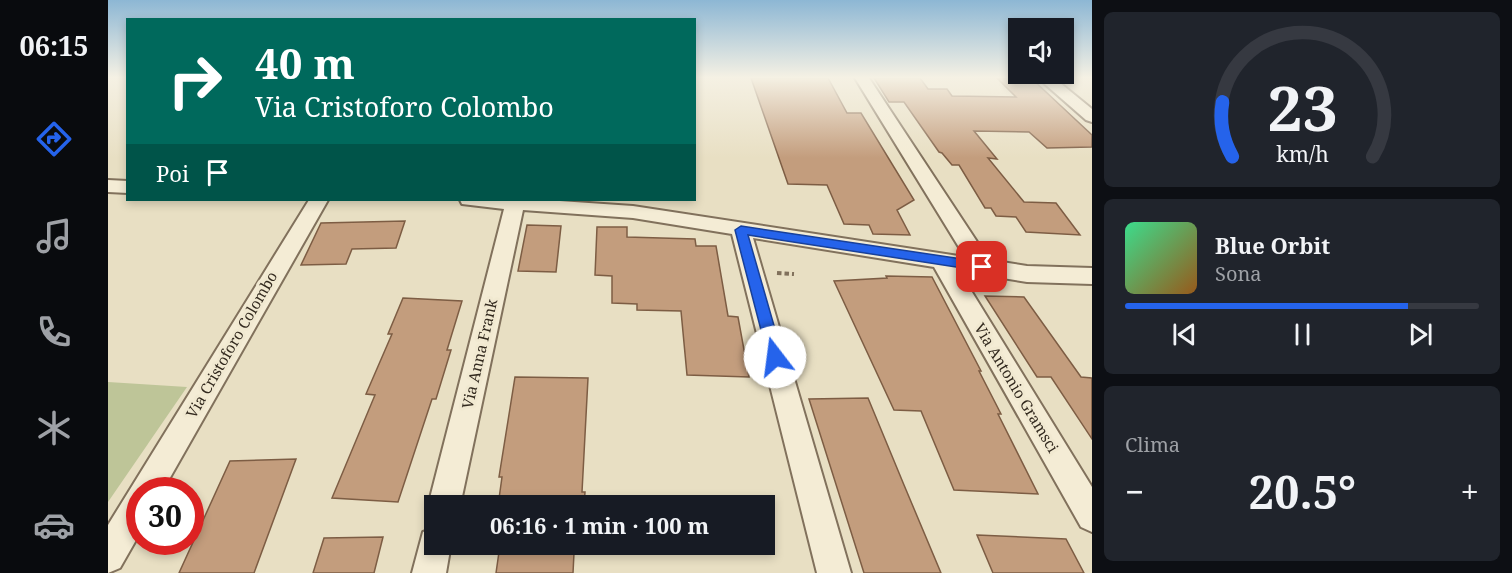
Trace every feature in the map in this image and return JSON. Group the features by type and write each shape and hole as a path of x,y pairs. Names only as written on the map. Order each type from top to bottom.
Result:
{"street":[{"path":"879,105 982,267"},
{"path":"1077,105 1092,117"},
{"path":"108,186 126,187"},
{"name":"Via Cristoforo Colombo","path":"154,477 317,201"},
{"path":"492,201 633,206 741,230 1027,274 1092,276"},
{"name":"Via Anna Frank","path":"447,495 515,202"},
{"path":"741,230 834,573"},
{"name":"Via Antonio Gramsci","path":"940,260 1092,516"},
{"path":"108,556 126,526"},
{"path":"429,573 433,555"}],"green space":[{"path":"108,382 187,387 108,502"}],"building":[{"path":"760,105 843,105 847,113 861,113 914,200 897,210 910,235 873,234 869,225 844,224 827,185 788,184"},
{"path":"906,105 1060,105 1092,135 1092,147 1047,148 1029,132 974,131 997,159 988,158 1024,202 1056,203 1080,235 1026,232 1016,217 996,216 991,208 985,208 959,165 952,165 939,152"},
{"path":"405,221 396,248 352,249 346,264 301,265 321,223"},
{"path":"527,225 561,226 556,272 518,271"},
{"path":"597,227 627,227 627,237 695,239 696,246 716,246 728,316 738,317 749,377 687,375 681,311 637,310 637,304 612,303 612,276 595,275"},
{"path":"886,276 932,277 981,371 979,371 1001,414 998,414 1038,494 954,490 921,411 894,410 834,281 887,278"},
{"path":"985,296 1024,297 1081,377 1092,378 1092,439 1051,377 1037,377"},
{"path":"403,298 462,301 447,350 451,350 436,399 432,399 398,502 332,498 375,395 366,394 392,334 388,334"},
{"path":"515,377 588,378 582,492 585,492 585,495 500,495 502,477 499,477"},
{"path":"868,398 941,573 864,573 809,399"},
{"path":"296,459 254,573 179,573 187,555 204,555 204,518 230,461"},
{"path":"977,535 1066,539 1084,573 993,573"},
{"path":"383,537 374,573 313,573 324,538"},
{"path":"499,555 574,555 573,573 496,573"}],"route":[{"path":"775,357 741,230 982,267"}]}
